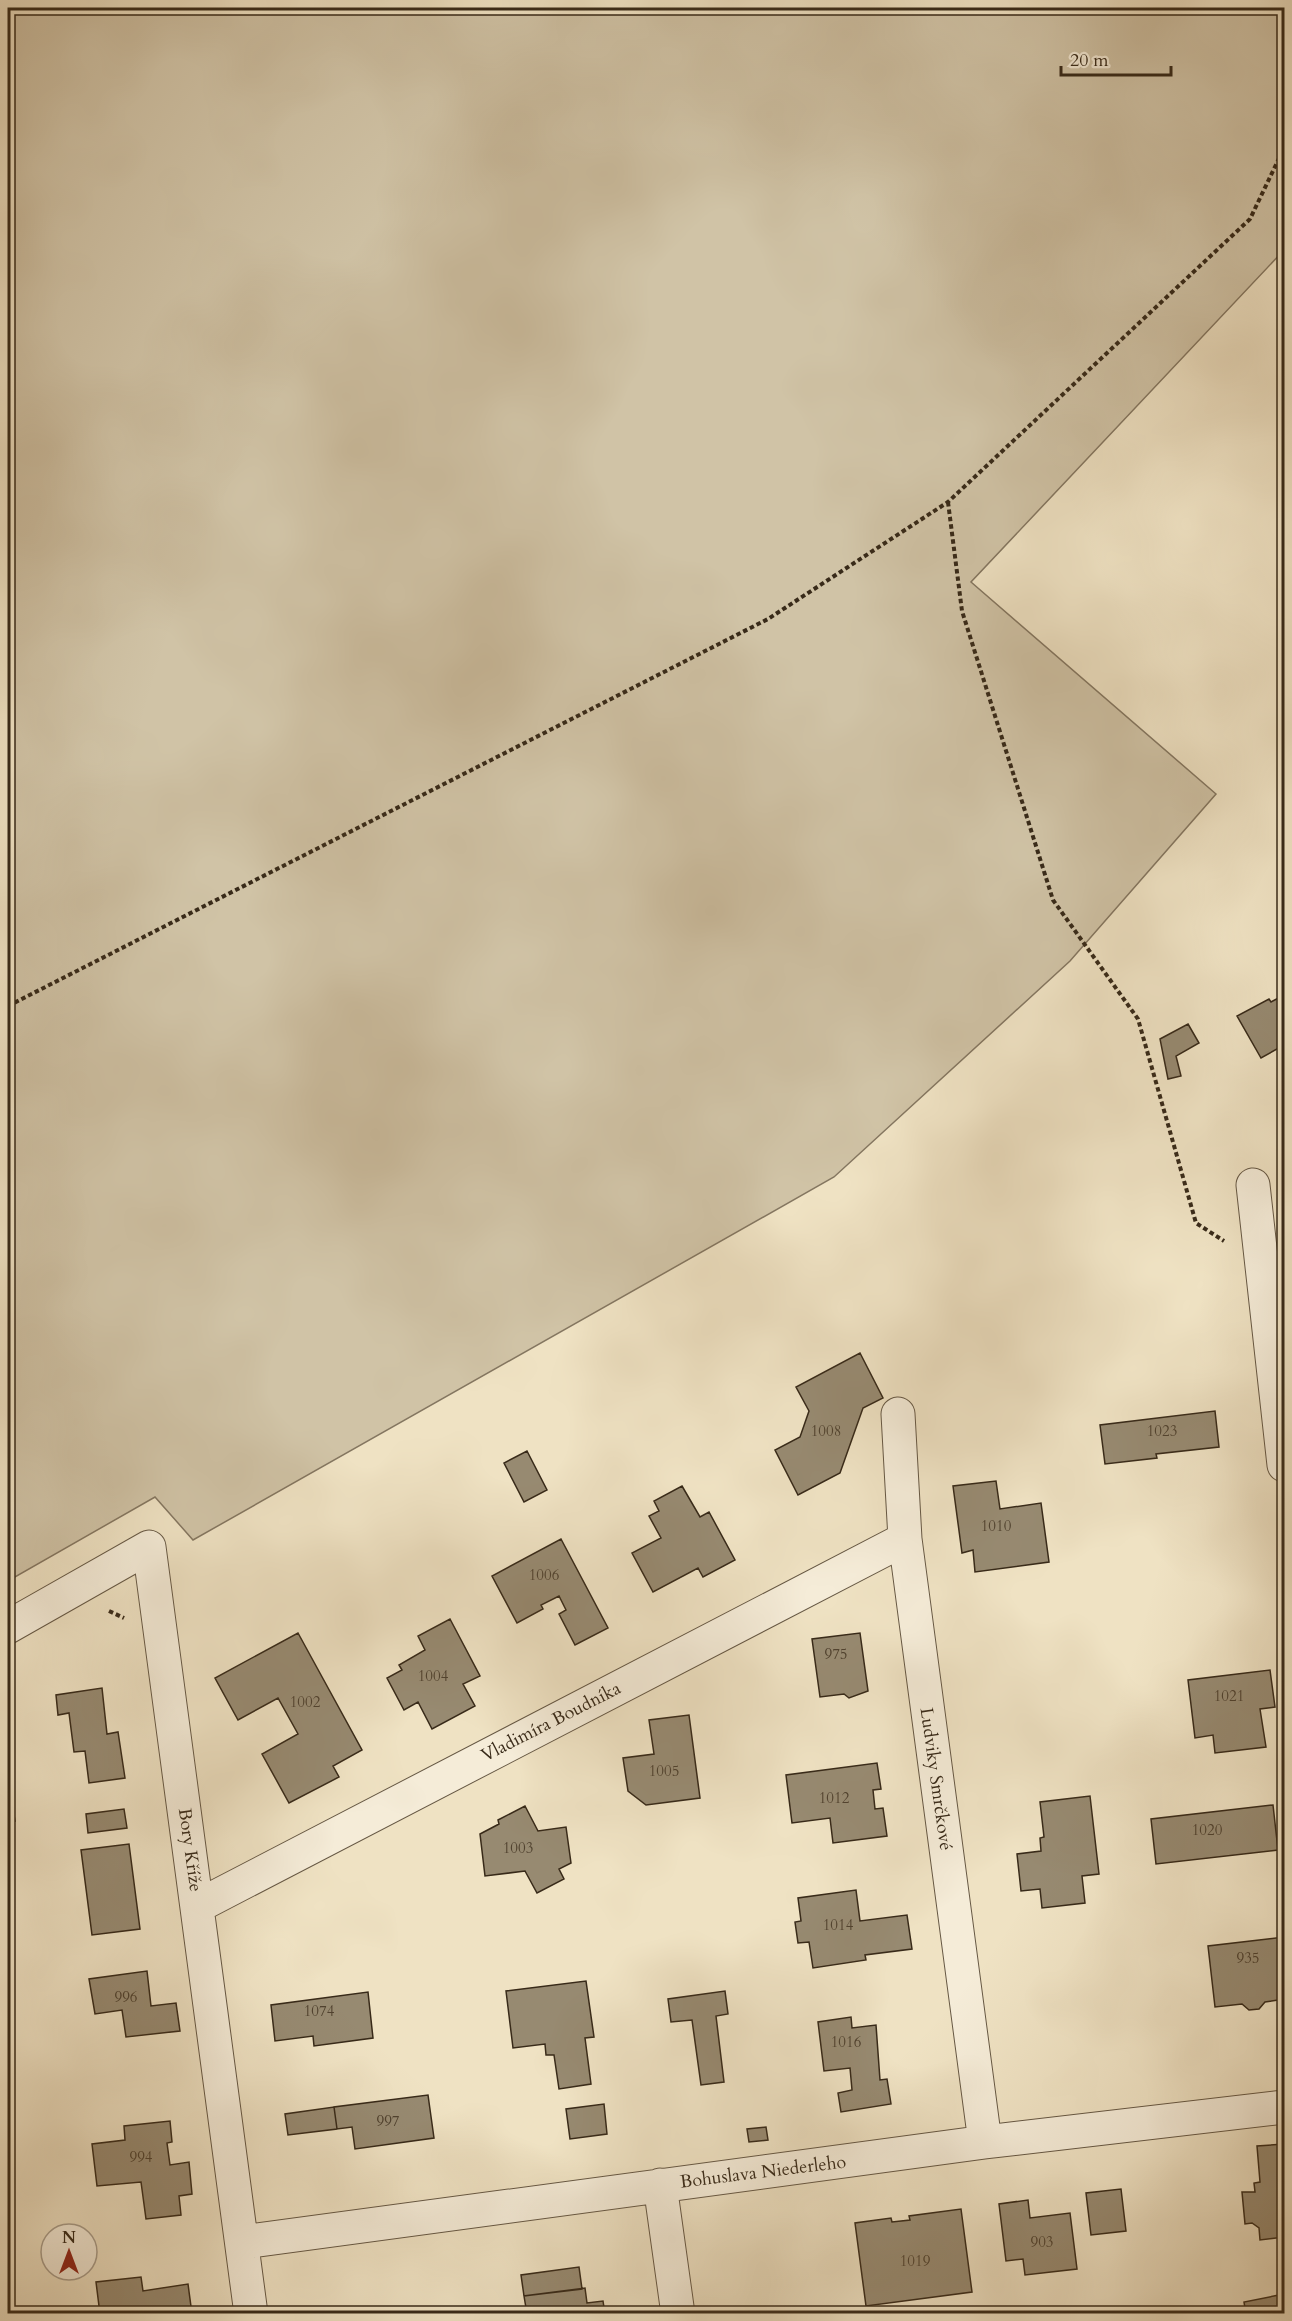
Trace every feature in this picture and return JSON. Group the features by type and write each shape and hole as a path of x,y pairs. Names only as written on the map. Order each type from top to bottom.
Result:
{"street":[{"path":"1253,1185 1284,1464"},
{"name":"Ludviky Smrčkové","path":"898,1414 905,1539 985,2142"},
{"name":"Vladimíra Boudníka","path":"198,1906 905,1539"},
{"name":"Bory Kříže","path":"8,1627 149,1547 251,2313"},
{"name":"Bohuslava Niederleho","path":"243,2242 985,2142 1284,2107"},
{"path":"660,2185 678,2313"}],"path":[{"path":"8,1006 768,619 948,502 1250,219 1284,148"},
{"path":"948,502 962,611 1053,900 1138,1019 1196,1223 1262,1267"}],"shaded area":[{"path":"8,8 1284,8 1284,250 971,582 1216,794 1070,961 834,1177 193,1540 155,1497 8,1581"}],"building":[{"path":"1284,995 1284,1045 1261,1058 1237,1016 1269,999 1271,1002"},
{"path":"1188,1024 1199,1043 1176,1056 1181,1076 1168,1079 1160,1039"},
{"path":"1284,1181 1284,1219 1283,1219 1278,1182"},
{"path":"860,1353 883,1398 863,1408 840,1473 798,1495 775,1450 800,1437 809,1411 796,1387"},
{"path":"1215,1411 1219,1447 1156,1454 1157,1458 1105,1464 1100,1425"},
{"path":"527,1451 547,1490 524,1502 504,1463"},
{"path":"996,1481 1000,1509 1041,1503 1049,1562 975,1572 973,1550 962,1553 953,1486"},
{"path":"682,1486 700,1517 709,1512 735,1560 703,1577 698,1568 653,1592 632,1553 661,1538 649,1516 659,1511 654,1501"},
{"path":"561,1539 608,1628 575,1645 559,1614 566,1610 559,1596 541,1605 543,1609 517,1623 492,1576"},
{"path":"450,1619 480,1676 463,1684 475,1706 432,1729 418,1702 404,1710 387,1678 402,1670 399,1665 425,1650 418,1636"},
{"path":"298,1633 362,1750 333,1766 339,1777 289,1803 262,1754 298,1734 278,1698 238,1720 215,1678"},
{"path":"860,1633 868,1691 849,1698 844,1694 820,1697 812,1639"},
{"path":"1270,1670 1275,1707 1260,1709 1266,1747 1215,1753 1213,1735 1195,1738 1188,1680"},
{"path":"102,1688 107,1734 118,1732 125,1778 89,1783 85,1751 74,1752 69,1713 58,1715 56,1695"},
{"path":"689,1715 700,1798 646,1805 628,1791 623,1758 654,1754 649,1720"},
{"path":"877,1763 881,1789 873,1790 875,1809 883,1808 887,1836 833,1843 830,1818 792,1823 786,1775"},
{"path":"8,1776 15,1821 8,1822"},
{"path":"1090,1796 1099,1874 1082,1876 1085,1903 1042,1908 1040,1889 1021,1891 1017,1854 1041,1851 1040,1838 1044,1837 1040,1802"},
{"path":"1273,1805 1278,1850 1156,1864 1151,1819"},
{"path":"525,1806 538,1831 566,1827 571,1863 559,1869 564,1879 537,1893 525,1871 485,1876 480,1834 499,1824 498,1820"},
{"path":"124,1809 127,1828 88,1833 86,1814"},
{"path":"129,1844 140,1929 92,1935 81,1850"},
{"path":"856,1890 860,1921 907,1915 912,1949 865,1955 866,1960 813,1968 809,1942 798,1943 795,1922 801,1921 798,1898"},
{"path":"1284,1937 1284,1999 1265,2002 1259,2009 1249,2010 1242,2004 1215,2007 1208,1946"},
{"path":"147,1971 151,2006 176,2003 180,2031 126,2037 122,2010 95,2014 89,1979"},
{"path":"586,1981 594,2037 585,2038 591,2084 559,2089 554,2055 546,2055 545,2044 513,2048 506,1991"},
{"path":"725,1991 728,2014 716,2016 724,2082 701,2085 692,2020 671,2022 668,1999"},
{"path":"368,1992 373,2038 314,2046 313,2036 275,2041 271,2005"},
{"path":"851,2017 852,2028 876,2025 880,2080 887,2079 891,2104 841,2112 838,2093 852,2090 850,2068 824,2071 818,2022"},
{"path":"428,2095 434,2138 355,2149 352,2127 337,2129 334,2107"},
{"path":"604,2104 607,2134 570,2139 566,2109"},
{"path":"334,2107 337,2129 288,2135 285,2114"},
{"path":"170,2121 172,2142 167,2143 170,2165 189,2162 192,2194 179,2196 181,2215 146,2219 141,2182 97,2186 92,2144 125,2140 124,2126"},
{"path":"766,2127 768,2140 749,2142 747,2129"},
{"path":"1284,2144 1284,2237 1260,2240 1259,2228 1252,2223 1245,2224 1242,2192 1255,2192 1254,2183 1260,2182 1257,2146"},
{"path":"1121,2189 1126,2231 1091,2235 1086,2193"},
{"path":"1028,2200 1030,2218 1070,2213 1077,2269 1025,2275 1023,2259 1006,2261 999,2204"},
{"path":"961,2209 972,2292 866,2306 855,2223 891,2218 892,2222 910,2220 909,2216"},
{"path":"579,2267 582,2289 524,2296 521,2275"},
{"path":"141,2277 143,2291 188,2284 192,2314 100,2314 96,2282"},
{"path":"585,2288 587,2303 603,2301 605,2314 527,2314 524,2296"},
{"path":"1284,2294 1284,2314 1246,2314 1244,2302"}]}
